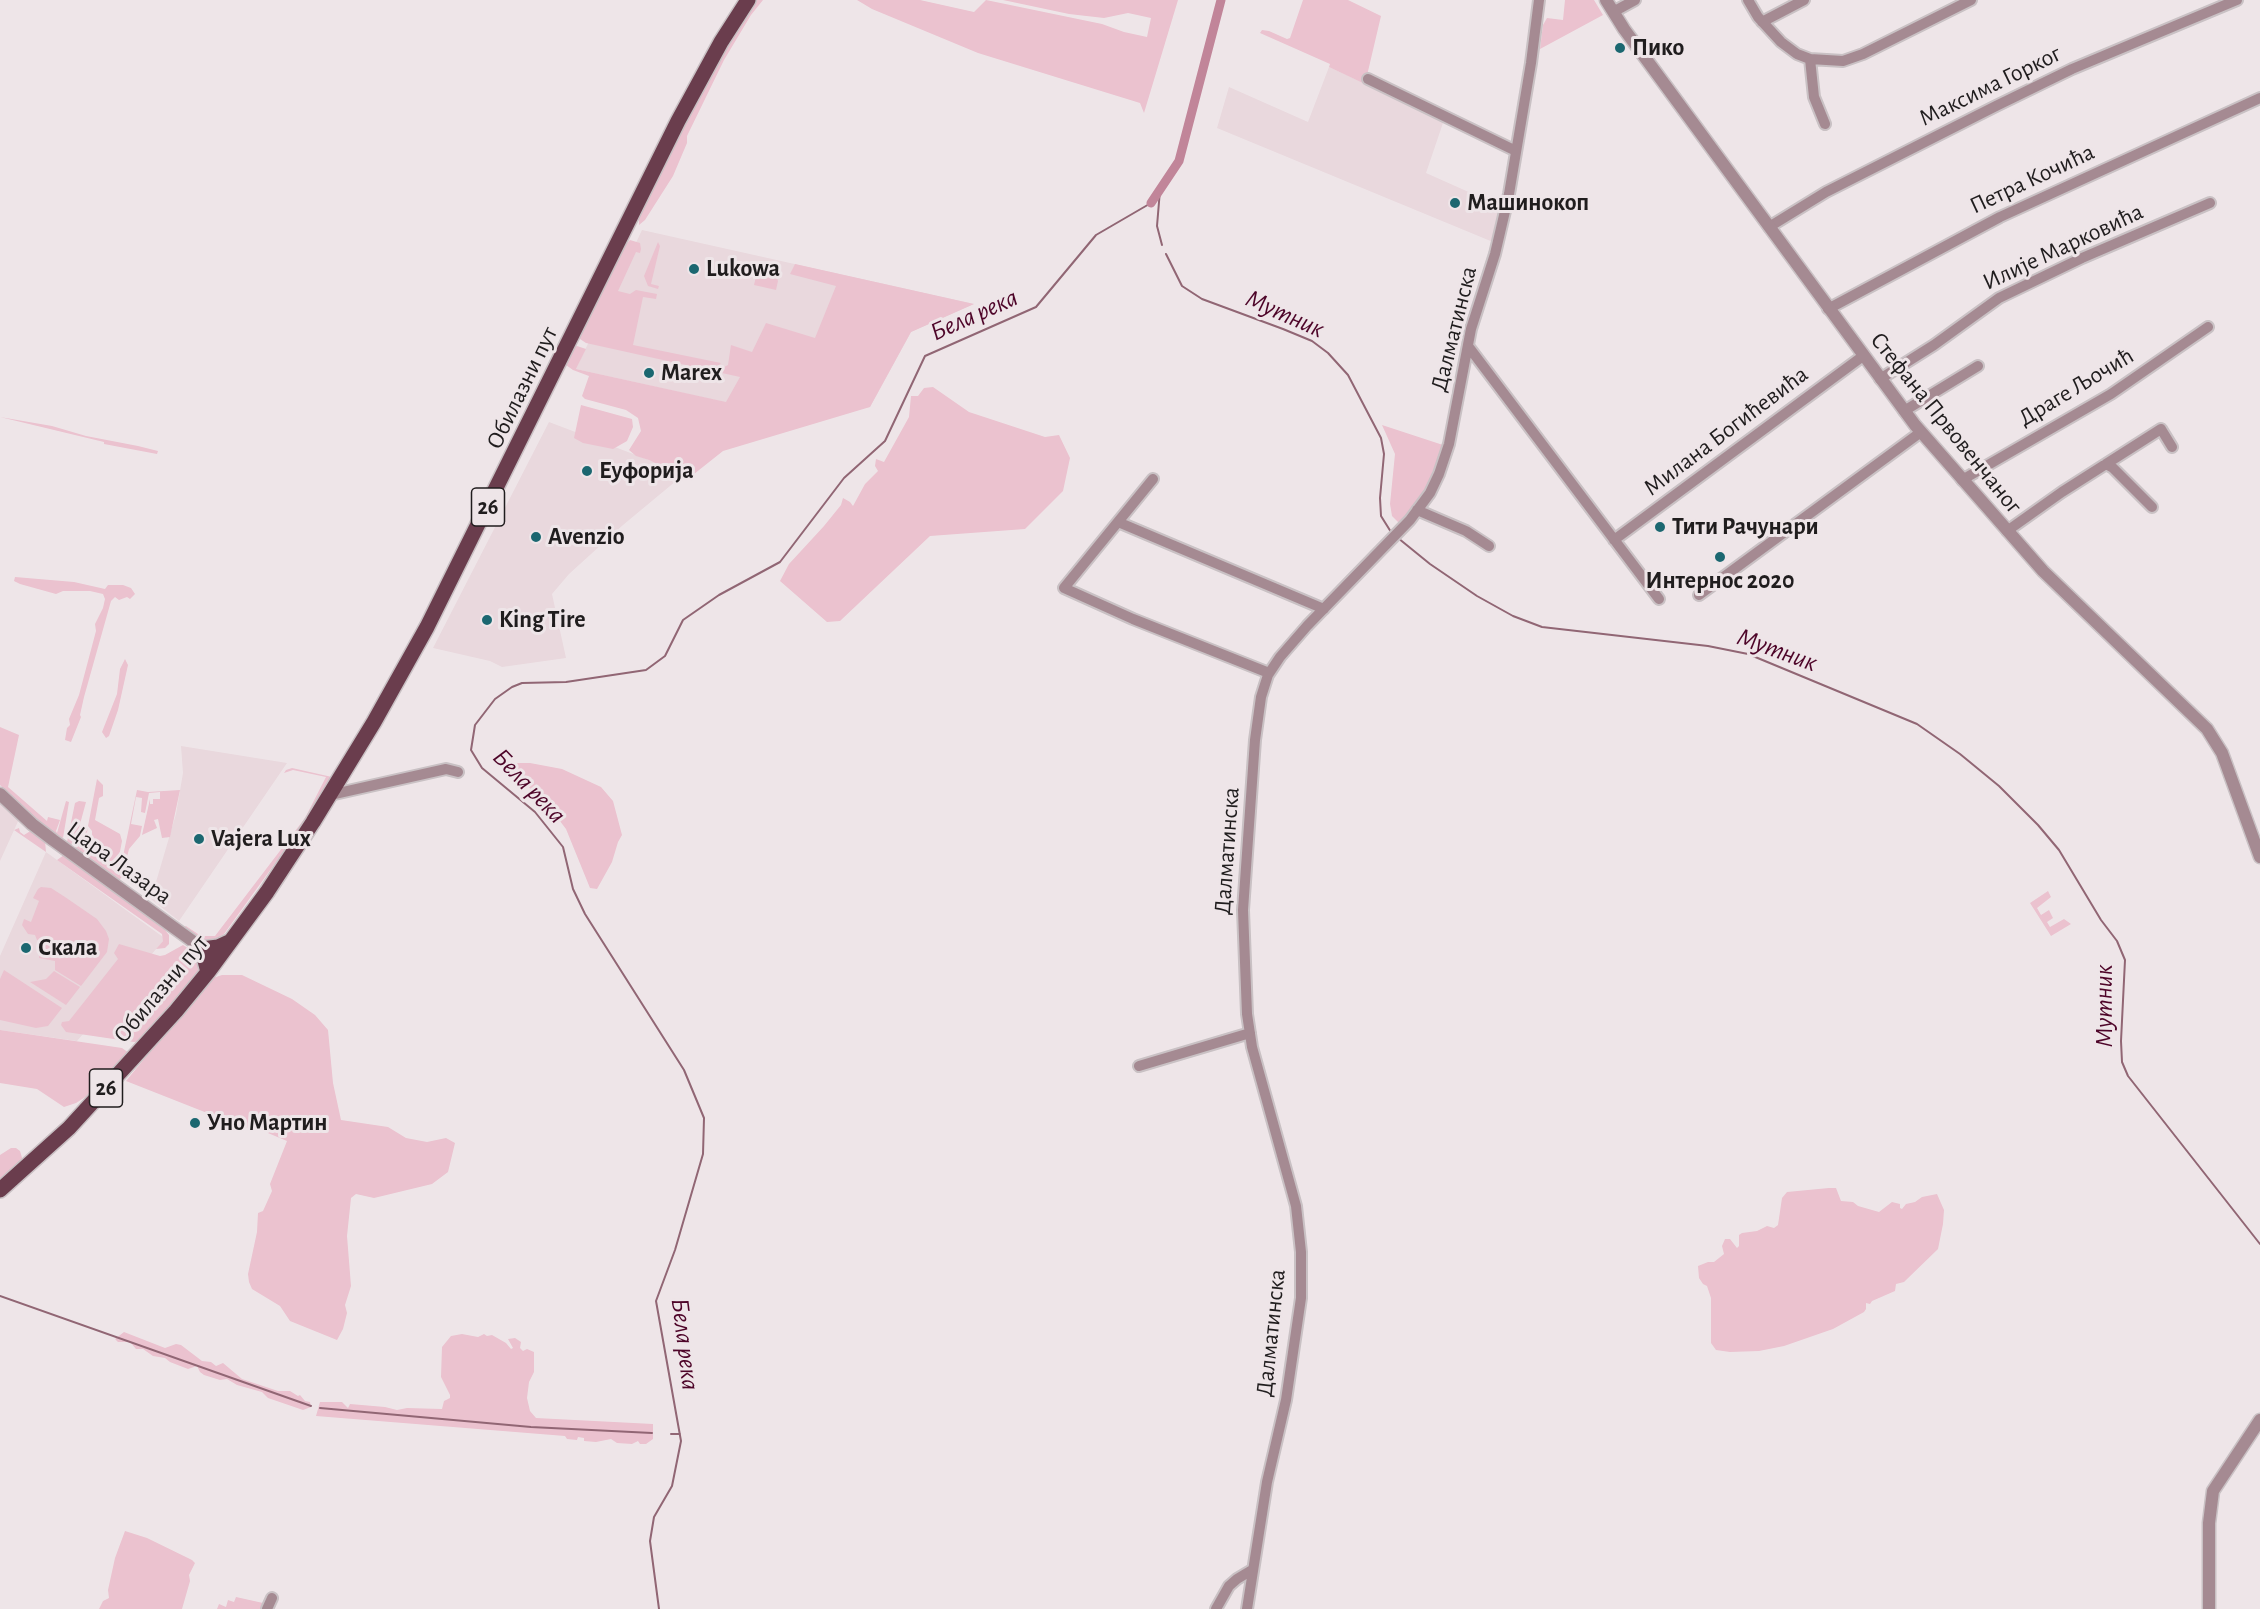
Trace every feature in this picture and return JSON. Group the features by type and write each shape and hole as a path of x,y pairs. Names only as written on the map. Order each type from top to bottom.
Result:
{"main road":[{"name":"Обилазни пут","path":"0,1190 88,1108 176,1011 267,892 330,795 377,717 436,609 688,102 721,42 748,0"},
{"path":"208,972 202,949 218,947 231,941"}],"street":[{"name":"Далматинска","path":"1247,1609 1267,1482 1287,1400 1300,1298 1301,1252 1296,1206 1250,1033 1245,979 1243,910 1255,740 1261,696 1269,673 1307,626 1391,541 1430,493 1449,444 1468,346 1495,254 1516,151 1539,0"},
{"name":"Стефана Првовенчаног","path":"1606,0 1828,309 1921,432 2007,531 2068,596 2147,669 2207,729 2229,769 2260,857"},
{"path":"1613,12 1635,0"},
{"path":"1748,0 1762,22 1790,50 1810,58 1843,61 1863,54 1965,1"},
{"path":"1762,22 1804,0"},
{"name":"Максима Горког","path":"1769,227 1826,192 2072,69 2212,5 2237,0"},
{"path":"1810,58 1814,97 1825,124"},
{"path":"1368,79 1516,151"},
{"name":"Петра Кочића","path":"1828,309 2000,217 2260,98"},
{"name":"Илије Марковића","path":"1880,380 1934,345 1999,298 2082,258 2210,203"},
{"name":"Драге Љочић","path":"1962,480 2110,394 2208,327"},
{"path":"1468,346 1659,599"},
{"name":"Милана Богићевића","path":"1614,540 1863,356"},
{"path":"1904,411 1978,366"},
{"path":"2007,531 2025,516 2161,429 2172,447"},
{"path":"1699,595 1921,432"},
{"path":"2106,464 2113,468 2152,507"},
{"path":"1153,479 1064,588 1133,619 1269,673"},
{"path":"1417,510 1466,531 1490,546"},
{"path":"1118,522 1324,609"},
{"path":"330,795 446,769 458,772"},
{"name":"Цара Лазара","path":"0,794 46,835 218,959"},
{"path":"1139,1066 1250,1033"},
{"path":"2209,1609 2209,1523 2213,1491 2260,1420"},
{"path":"1216,1609 1229,1586 1252,1570"},
{"path":"267,1609 272,1598"}],"shaded area":[{"path":"757,0 763,0 751,15 724,60 687,136 687,143 673,176 645,220 639,225 639,213 652,183 736,26"},
{"path":"857,0 920,0 974,12 986,0 1102,24 1147,37 1151,18 1128,13 1104,18 1069,14 1003,0 1178,0 1144,113 1140,103 978,53 872,9"},
{"path":"1303,0 1348,0 1381,16 1365,84 1329,67 1330,64 1260,33 1262,30 1269,31 1287,39 1290,38"},
{"path":"1565,0 1594,0 1603,15 1540,49 1543,25 1547,18 1563,20"},
{"path":"1329,67 1444,120 1426,173 1500,206 1493,242 1217,128 1229,87 1308,122"},
{"path":"642,230 974,304 911,332 870,407 800,419 576,369"},
{"path":"630,240 640,243 641,249 640,253 636,252 618,291 630,294 636,290 657,294 656,299 643,297 633,345 721,363 718,366 722,368 728,365 731,345 752,352 766,323 815,338 836,286 790,274 795,264 974,304 911,332 870,407 723,451 689,478 685,478 636,456 629,450 641,431 638,418 626,410 585,399 582,396 589,376 566,365 573,347 577,346 586,349 576,369 726,402 740,377 586,343 580,339 579,335 623,247"},
{"path":"658,242 660,246 651,284 659,286 658,289 648,286 644,276"},
{"path":"758,268 776,275 778,281 776,290 754,285"},
{"path":"933,387 969,412 1045,437 1059,435 1070,458 1063,491 1025,529 930,536 840,621 827,622 780,581 789,564 824,526 841,505 843,498 853,506 865,484 878,471 875,466 876,459 884,462 909,417 911,396 918,396 924,388"},
{"path":"581,405 632,419 633,427 627,441 613,449 583,443 574,438"},
{"path":"0,417 52,426 86,436 158,451 157,454 104,444 104,442"},
{"path":"549,422 649,460 682,476 569,574 552,594 566,658 502,667 490,661 433,648"},
{"path":"1382,425 1443,445 1426,489 1400,524 1392,516 1390,504 1395,454"},
{"path":"15,577 74,582 105,589 108,585 123,585 131,588 135,594 130,599 127,597 119,600 115,597 111,601 84,697 81,717 71,742 65,740 67,728 70,725 69,719 79,695 96,631 95,624 105,599 103,594 90,591 63,591 56,594 20,584 14,581"},
{"path":"125,659 128,665 118,710 109,736 106,738 102,732 117,694 120,669"},
{"path":"0,727 19,735 8,787 47,821 48,817 60,820 57,833 66,801 69,802 63,838 41,825 0,785"},
{"path":"181,746 287,763 179,921 151,899 176,814 183,773"},
{"path":"530,763 562,769 601,787 613,801 622,835 612,862 597,889 590,888 566,829 550,808 505,764"},
{"path":"292,768 332,777 297,833 224,934 210,943 203,942 181,928 186,926 201,936 215,936 305,818 326,777 293,770 284,773"},
{"path":"97,779 103,785 103,796 99,798 95,820 120,834 122,841 118,862 111,869 119,875 137,790 148,792 180,790 170,837 162,838 158,819 154,820 157,828 142,835 150,799 150,804 153,804 153,799 160,799 160,792 149,793 145,813 141,812 142,798 136,797 131,824 142,826 140,836 129,849 122,877 118,881 67,842 75,803 79,801 86,802 76,839 80,826 88,828 86,836 92,838 92,831 88,826"},
{"path":"0,800 20,817 0,861"},
{"path":"19,828 24,835 32,830 45,841 46,852 14,830"},
{"path":"46,852 163,937 163,941 77,1041 0,1030 0,956"},
{"path":"64,855 165,930 169,935 169,944 165,948 156,949 163,941 162,934 57,860"},
{"path":"41,887 51,888 65,897 97,919 106,931 109,939 107,952 81,986 55,970 55,961 39,958 41,941 37,940 35,935 28,934 22,925 24,919 31,922 39,901 33,898"},
{"path":"2048,891 2051,897 2037,908 2041,915 2049,910 2053,918 2047,922 2050,927 2064,919 2071,924 2051,936 2030,903"},
{"path":"119,944 160,956 183,945 194,952 200,960 198,974 144,1041 134,1042 66,1032 61,1025 62,1022 69,1021 118,959 114,953"},
{"path":"4,970 62,1008 48,1026 36,1028 0,1020 0,979"},
{"path":"54,971 80,987 66,1005 30,982 46,979"},
{"path":"222,975 242,975 292,999 315,1015 328,1030 333,1083 341,1120 388,1127 406,1138 427,1142 446,1138 455,1143 448,1172 432,1184 374,1198 356,1194 351,1198 347,1236 351,1286 345,1305 347,1313 343,1329 337,1340 290,1321 280,1306 252,1289 249,1282 248,1274 257,1232 258,1213 263,1211 272,1191 270,1184 287,1141 256,1128 255,1131 243,1126 241,1130 229,1125 230,1122 126,1081 210,979"},
{"path":"0,1030 122,1048 129,1053 98,1089 76,1103 64,1107 37,1089 0,1083"},
{"path":"11,1148 20,1151 23,1161 0,1182 0,1155"},
{"path":"1836,1188 1841,1201 1853,1202 1858,1206 1879,1212 1892,1202 1900,1204 1902,1209 1906,1204 1922,1197 1937,1194 1944,1210 1938,1249 1904,1282 1896,1284 1895,1291 1870,1304 1866,1303 1864,1312 1833,1329 1784,1346 1759,1351 1716,1350 1711,1343 1711,1298 1707,1286 1699,1278 1698,1266 1714,1262 1724,1254 1722,1246 1725,1239 1730,1239 1737,1248 1739,1235 1742,1233 1757,1231 1767,1226 1774,1228 1778,1225 1782,1198 1787,1192"},
{"path":"124,1332 165,1348 176,1344 181,1345 202,1361 211,1362 216,1366 223,1363 242,1379 278,1391 290,1391 300,1395 305,1401 310,1402 311,1407 303,1410 268,1398 262,1392 237,1385 227,1379 220,1380 204,1375 197,1366 188,1369 165,1358 153,1356 143,1349 136,1349 130,1342 118,1342 115,1339"},
{"path":"462,1334 478,1337 484,1334 492,1335 506,1343 511,1349 513,1348 508,1339 515,1338 521,1342 520,1348 523,1351 527,1349 534,1352 534,1372 529,1382 527,1398 530,1411 536,1418 653,1424 653,1439 646,1444 640,1444 638,1441 632,1444 617,1443 611,1439 596,1442 584,1441 584,1438 578,1437 577,1440 567,1439 565,1436 316,1416 320,1402 342,1402 348,1408 350,1404 397,1410 442,1409 444,1401 450,1398 450,1395 441,1377 442,1347 451,1336"},
{"path":"125,1531 147,1538 195,1563 189,1575 190,1581 182,1609 99,1609 103,1601 109,1598 108,1590 115,1558"},
{"path":"236,1597 263,1603 260,1609 217,1609 219,1604 226,1607 228,1600 234,1602"}],"waterway":[{"path":"1151,203 1179,161 1221,0"},
{"name":"Мутник","path":"1160,190 1157,226 1162,245"},
{"name":"Бела река","path":"659,1609 650,1541 654,1517 672,1486 681,1441 656,1301 675,1250 703,1154 704,1118 684,1070 585,914 573,889 563,847 535,812 482,768 471,750 475,725 495,699 522,683 566,682 646,670 665,656 683,620 719,595 780,562 844,478 885,441 925,356 1036,307 1096,235 1151,203"},
{"name":"Мутник","path":"1166,254 1182,286 1202,299 1312,341 1328,353 1348,375 1381,438 1384,454 1380,498 1381,516 1391,532"},
{"name":"Мутник","path":"1398,538 1430,564 1477,596 1513,616 1542,627 1708,646 1748,654 1917,724 1960,754 1999,786 2059,850 2101,920 2117,941 2125,960 2121,1041 2122,1062 2128,1076 2260,1244"},
{"path":"0,1296 311,1406"},
{"path":"320,1408 531,1427 652,1433"},
{"path":"671,1434 680,1434"}],"place":[{"name":"Пико","path":"1620,48"},
{"name":"Машинокоп","path":"1455,203"},
{"name":"Lukowa","path":"694,269"},
{"name":"Marex","path":"649,373"},
{"name":"Еуфорија","path":"587,471"},
{"name":"Тити Рачунари","path":"1660,527"},
{"name":"Avenzio","path":"536,537"},
{"name":"Интернос 2020","path":"1720,557"},
{"name":"King Tire","path":"487,620"},
{"name":"Vajera Lux","path":"199,839"},
{"name":"Скала","path":"26,948"},
{"name":"Уно Мартин","path":"195,1123"}]}
